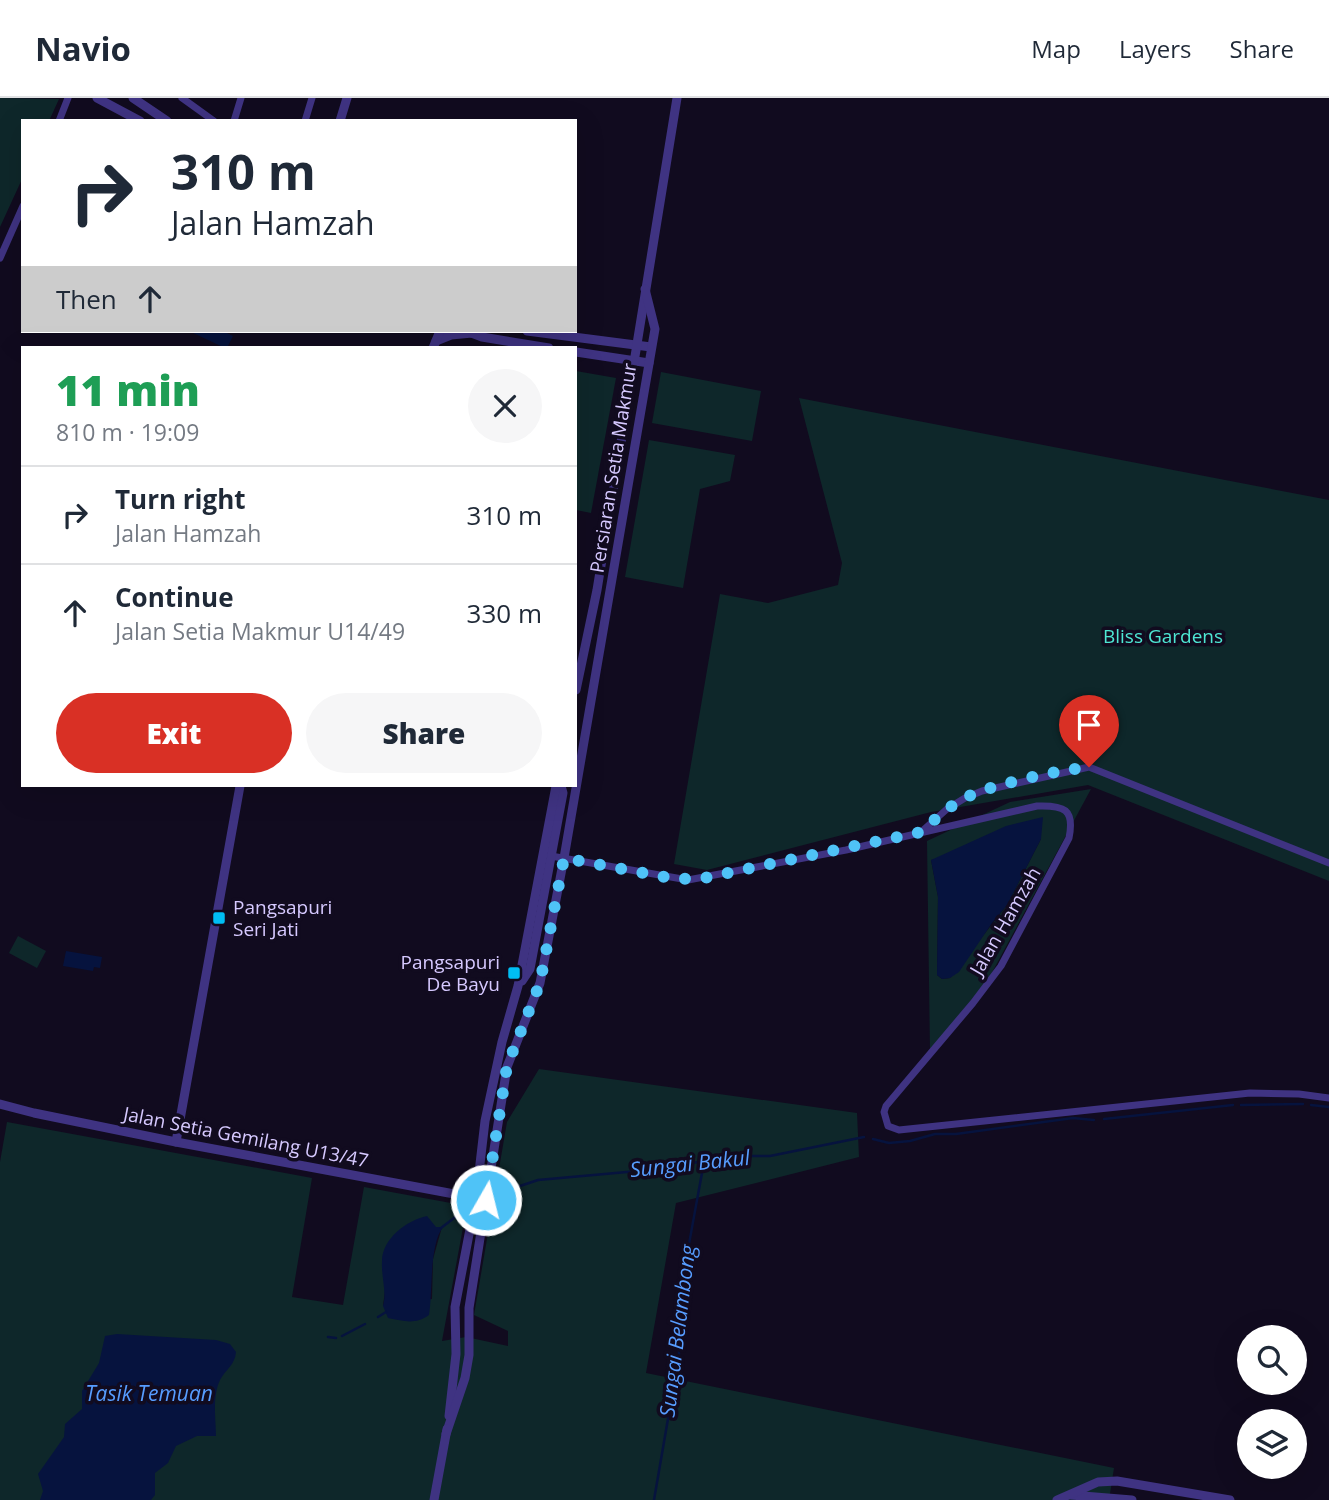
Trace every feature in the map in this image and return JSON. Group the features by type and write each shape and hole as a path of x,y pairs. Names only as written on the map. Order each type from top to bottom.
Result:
{"street":[{"path":"60,119 68,98"},
{"path":"97,98 136,119"},
{"path":"133,98 164,119"},
{"path":"182,98 211,119"},
{"path":"235,119 241,98"},
{"path":"306,119 312,98"},
{"path":"342,119 347,98"},
{"name":"Persiaran Setia Makmur","path":"577,685 597,590 677,98"},
{"path":"0,258 21,211"},
{"name":"Persiaran Setia Makmur","path":"577,782 655,329 645,289"},
{"path":"435,338 463,333"},
{"path":"473,333 535,346"},
{"path":"543,333 651,347"},
{"path":"577,352 649,363"},
{"path":"921,832 947,809 982,791 1089,767 1329,863"},
{"path":"176,1142 240,787"},
{"name":"Persiaran Setia Makmur","path":"446,1434 465,1378 469,1354 469,1308 481,1199 485,1121 502,1042 518,986 559,787"},
{"path":"518,986 530,969 563,793 560,787"},
{"name":"Persiaran Setia Makmur","path":"434,1500 456,1354 455,1307 481,1199 507,1066 540,983 576,787"},
{"name":"Jalan Hamzah","path":"551,856 688,880 846,850 1037,806 1062,808 1069,813 1072,822 1069,838 1001,966 886,1106 884,1112 888,1126 899,1130 1250,1093 1300,1094 1329,1098"},
{"name":"Jalan Setia Gemilang U13/47","path":"0,1104 176,1142 481,1199"},
{"path":"1057,1500 1098,1482 1117,1481 1230,1500"},
{"path":"1069,1495 1132,1500"}],"green space":[{"path":"0,98 59,99 50,119 21,119 21,181 0,227"},
{"path":"577,371 616,378 591,513 577,510"},
{"path":"661,372 761,391 752,441 652,423"},
{"name":"Bliss Gardens","path":"799,398 1329,500 1329,881 1088,785 931,812 707,870 674,864 720,594 768,603 838,585 842,563"},
{"path":"649,440 735,455 730,481 700,489 683,588 625,577"},
{"path":"1091,789 989,978 930,1051 927,841 1010,802","holes":["1041,839 1007,905 950,978 942,979 937,975 938,897 931,860"]},
{"path":"18,936 46,951 37,968 9,953"},
{"path":"539,1069 857,1113 859,1157 676,1203 646,1373 1114,1468 1109,1500 0,1500 0,1162 7,1122 312,1178 292,1297 343,1305 364,1187 467,1206 442,1341 466,1337 508,1346 508,1331 474,1315 507,1122","holes":["436,1227 442,1227 433,1259 432,1299 383,1306 385,1291"]}],"water":[{"path":"193,333 227,333 233,336 228,346 221,346"},
{"path":"1043,817 1041,839 1007,905 959,972 950,978 942,979 937,975 938,897 931,860 1006,826"},
{"path":"66,951 102,957 100,968 94,967 93,971 63,966"},
{"path":"427,1216 436,1227 443,1227 433,1256 429,1315 414,1321 388,1318 383,1306 382,1267 386,1245 404,1226"},
{"name":"Tasik Temuan","path":"117,1334 216,1340 230,1344 236,1352 218,1387 215,1400 216,1436 197,1436 176,1446 168,1463 155,1473 155,1495 151,1500 40,1500 43,1491 38,1474 64,1437 65,1424 82,1409 82,1391 99,1363 105,1336"}],"waterway":[{"name":"Sungai Bakul","path":"1241,1105 1303,1104"},
{"name":"Sungai Bakul","path":"1104,1119 1233,1105"},
{"name":"Sungai Bakul","path":"1311,1105 1329,1107"},
{"name":"Sungai Bakul","path":"873,1139 889,1143 935,1134 956,1134 1073,1118 1094,1120"},
{"name":"Sungai Bakul","path":"517,1187 538,1180 638,1171 739,1156 770,1156 864,1137"},
{"name":"Sungai Belambong","path":"654,1500 679,1355 678,1304 704,1162"},
{"name":"Sungai Bakul","path":"441,1228 458,1215"},
{"name":"Sungai Bakul","path":"378,1317 386,1312"},
{"name":"Sungai Bakul","path":"342,1336 365,1324"},
{"name":"Sungai Bakul","path":"328,1337 336,1338"}],"place":[{"name":"Pangsapuri Seri Jati","path":"219,918"},
{"name":"Pangsapuri De Bayu","path":"514,973"}],"route":[{"path":"486,1200 507,1066 540,983 564,858 675,879 704,878 921,832 947,809 982,791 1089,767"}]}
